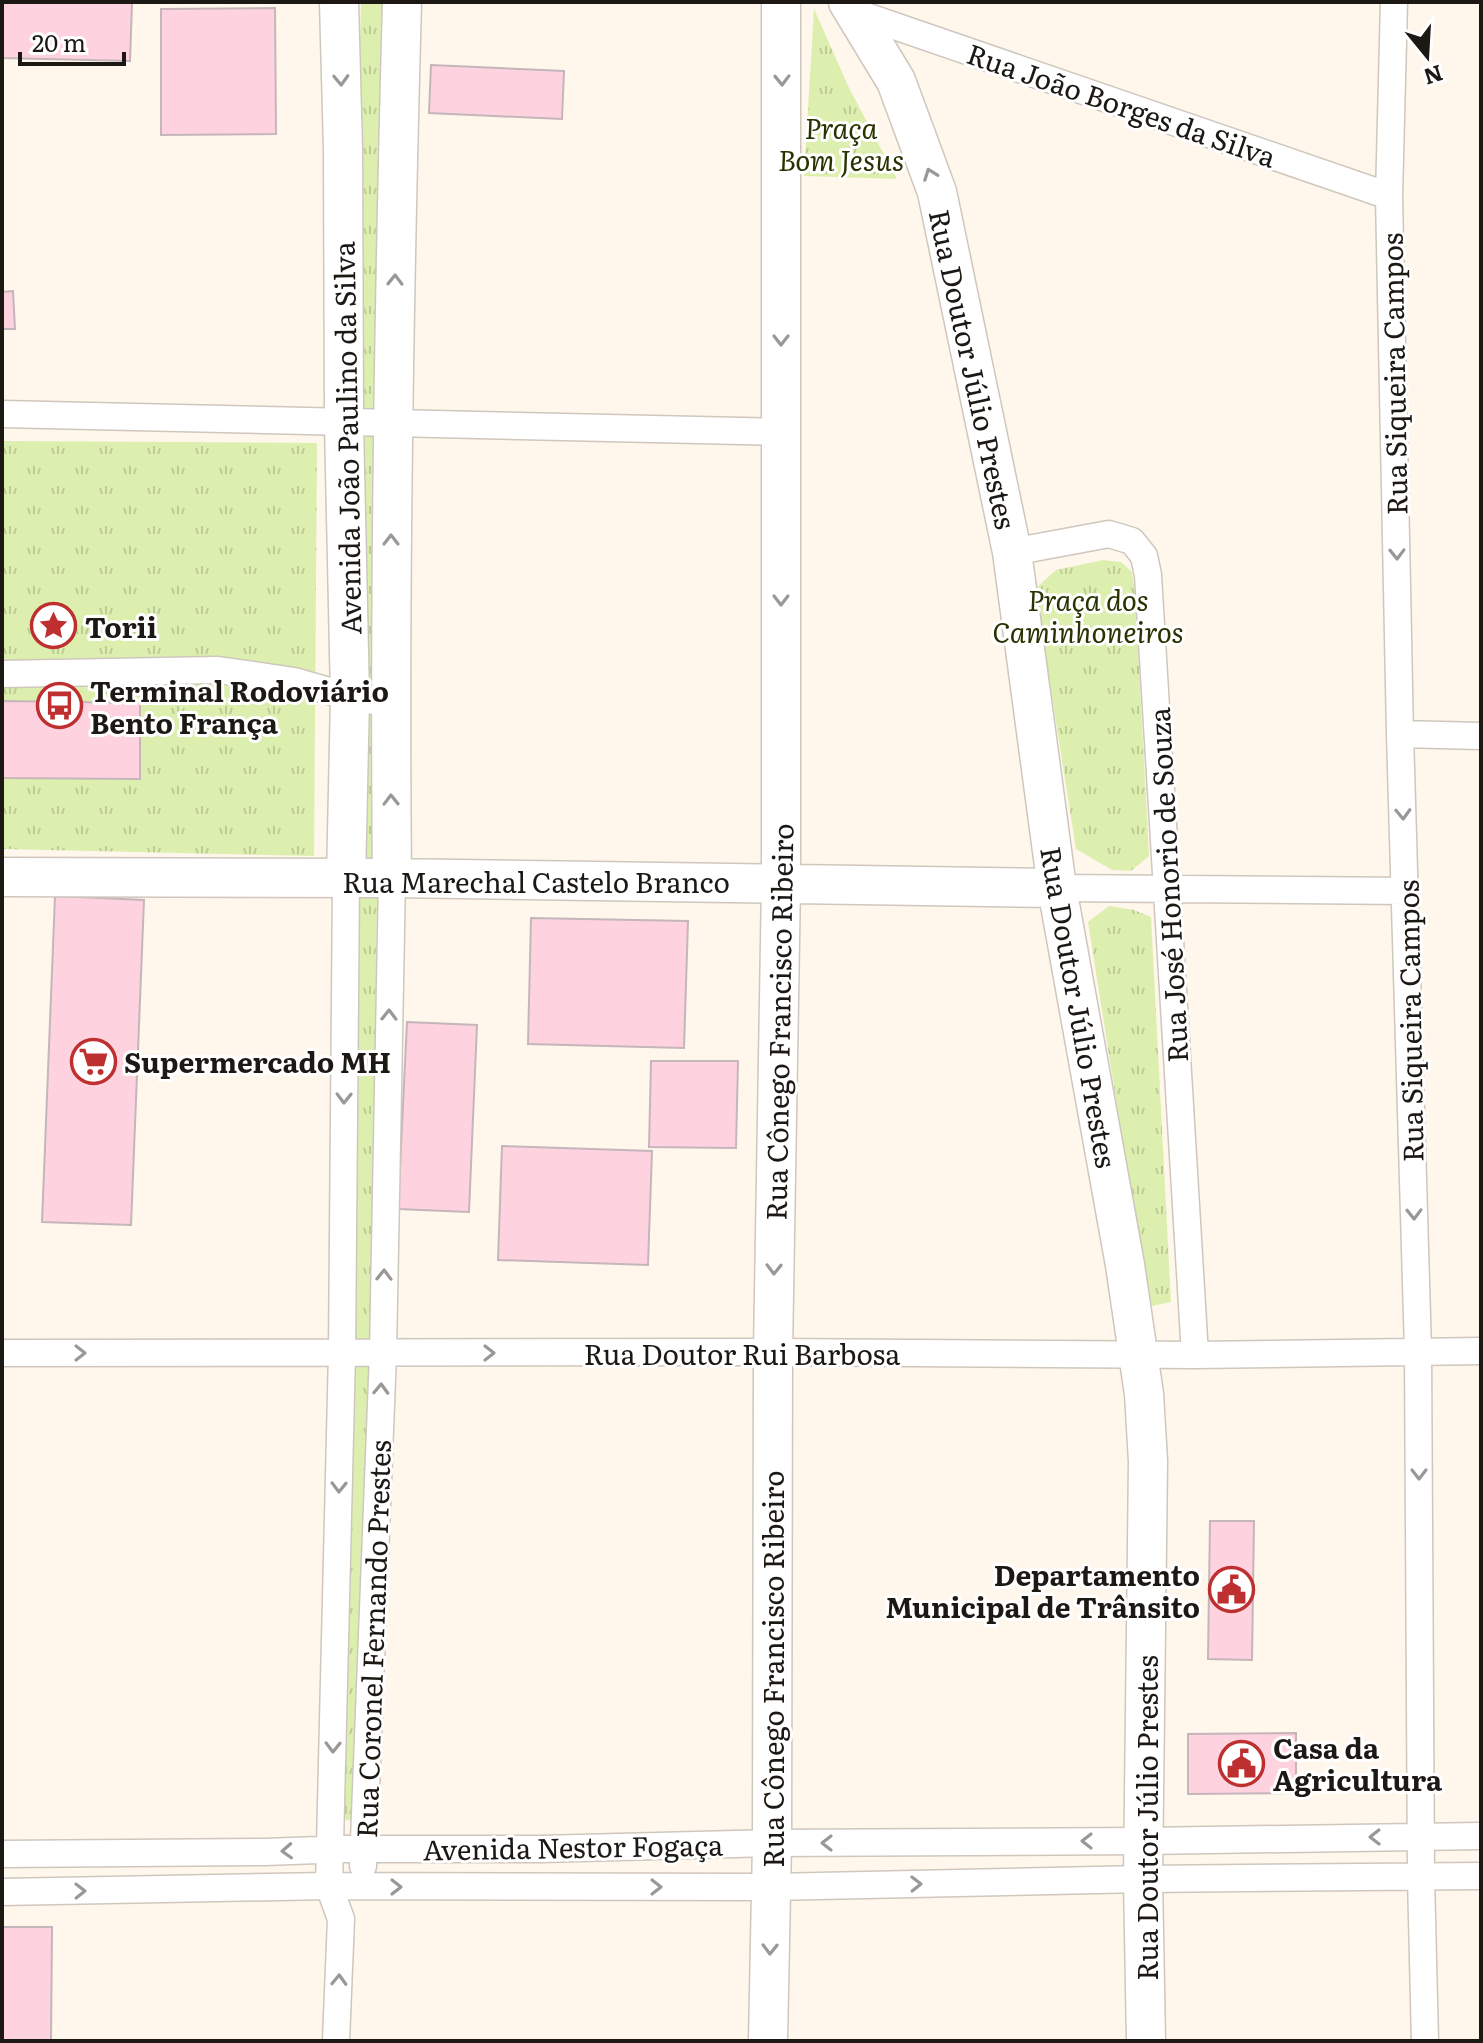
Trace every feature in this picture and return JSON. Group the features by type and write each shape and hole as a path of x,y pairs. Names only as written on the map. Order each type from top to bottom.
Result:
{"main road":[{"name":"Avenida João Paulino da Silva","path":"339,2 350,697 346,880"},
{"name":"Avenida João Paulino da Silva","path":"392,878 392,425 402,2"},
{"name":"Rua Cônego Francisco Ribeiro","path":"768,2041 772,1843 773,1352 781,883 781,2"},
{"name":"Rua Doutor Júlio Prestes","path":"851,7 896,81 937,192 1012,552 1057,888 1125,1265 1144,1394 1148,1461 1143,1879 1146,2041"},
{"path":"343,150 398,150"},
{"name":"Rua Marechal Castelo Branco","path":"2,877 392,878 1057,888"}],"street":[{"name":"Rua Siqueira Campos","path":"1394,2 1389,196 1400,734 1418,1351 1425,2041"},
{"name":"Rua João Borges da Silva","path":"851,7 1389,196"},
{"path":"2,414 781,432"},
{"name":"Rua José Honorio de Souza","path":"1012,552 1109,534 1132,541 1144,556 1148,575 1195,1355"},
{"path":"2,674 218,670 294,681 350,697 390,704"},
{"path":"1400,734 1481,736"},
{"name":"Avenida João Paulino da Silva","path":"383,1353 392,878"},
{"name":"Avenida João Paulino da Silva","path":"342,1353 346,880"},
{"name":"Rua Marechal Castelo Branco","path":"1057,888 1406,891"},
{"path":"343,1203 386,1206"},
{"name":"Rua Doutor Rui Barbosa","path":"2,1353 1195,1355 1481,1351"},
{"name":"Rua Coronel Fernando Prestes","path":"336,2041 341,1919 329,1886 342,1353"},
{"name":"Rua Coronel Fernando Prestes","path":"341,1919 362,1887 365,1849 383,1353"},
{"name":"Avenida Nestor Fogaça","path":"2,1854 1481,1836"},
{"path":"540,1887 541,1849"},
{"name":"Avenida Nestor Fogaça","path":"2,1892 329,1886 771,1887 1481,1876"}],"green space":[{"path":"361,2 387,2 374,1139 360,1822 346,1820 339,1806 351,1578 359,692 350,449"},
{"name":"Praça Bom Jesus","path":"814,9 849,88 897,179 804,176"},
{"path":"2,441 317,443 314,856 2,849"},
{"name":"Praça dos Caminhoneiros","path":"1103,560 1121,562 1132,572 1135,591 1149,856 1131,871 1112,870 1076,849 1035,589 1056,570"},
{"path":"1109,906 1134,910 1151,917 1171,1302 1152,1306 1142,1264 1088,922"}],"building":[{"path":"2,2 132,3 130,61 2,58"},
{"path":"275,8 276,134 161,135 161,9"},
{"path":"431,65 564,71 562,119 429,113"},
{"path":"13,291 15,329 2,329 2,292"},
{"path":"2,701 140,703 140,779 2,778"},
{"name":"Supermercado MH","path":"55,896 144,900 131,1225 42,1222"},
{"path":"531,918 688,921 684,1048 528,1044"},
{"path":"407,1022 477,1025 469,1212 398,1209"},
{"path":"651,1061 738,1061 736,1148 649,1147"},
{"path":"502,1146 652,1151 648,1265 498,1260"},
{"name":"Departamento Municipal de Trânsito","path":"1210,1521 1254,1521 1252,1660 1208,1659"},
{"name":"Casa da Agricultura","path":"1296,1733 1296,1793 1188,1794 1188,1734"},
{"path":"2,1927 52,1927 51,2041 2,2041"}],"place":[{"name":"Torii","path":"54,626"},
{"name":"Terminal Rodoviário Bento França","path":"59,706"},
{"name":"Supermercado MH","path":"93,1061"},
{"name":"Departamento Municipal de Trânsito","path":"1231,1590"},
{"name":"Casa da Agricultura","path":"1242,1763"}]}
